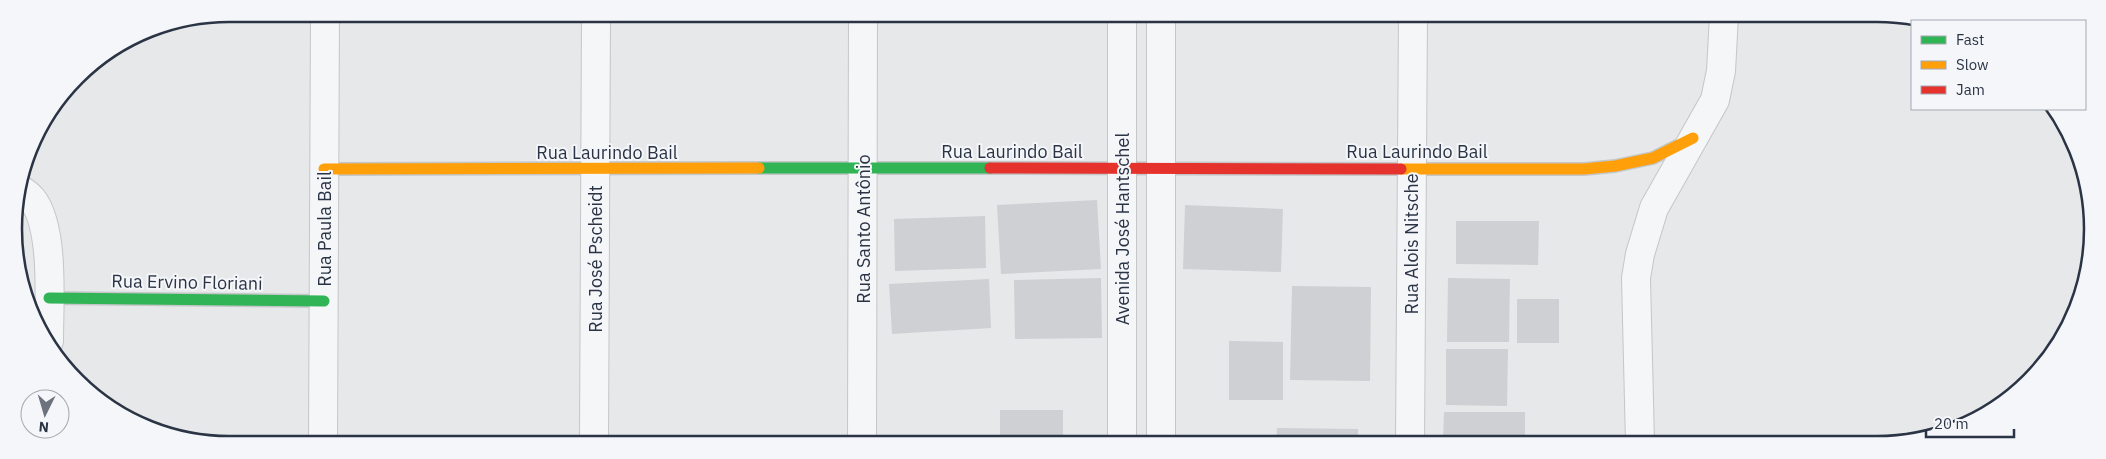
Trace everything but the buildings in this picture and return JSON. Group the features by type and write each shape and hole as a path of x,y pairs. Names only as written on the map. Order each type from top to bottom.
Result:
{"street":[{"name":"Rua Paula Bail","path":"324,436 325,22"},
{"name":"Rua José Pscheidt","path":"594,436 596,22"},
{"name":"Rua Santo Antônio","path":"862,436 863,22"},
{"name":"Avenida José Hantschel","path":"1122,22 1122,436"},
{"path":"1161,22 1161,436"},
{"name":"Rua Alois Nitsche","path":"1410,436 1413,22"},
{"path":"1640,436 1636,278 1640,254 1654,208 1715,100 1721,71 1724,22"},
{"name":"Rua Laurindo Bail","path":"324,169 1584,169 1617,167 1648,161 1671,152 1693,138"},
{"path":"25,193 33,200 44,222 47,244 49,331"},
{"name":"Rua Ervino Floriani","path":"49,298 324,301"}],"traffic: fast":[{"path":"759,168 990,168"},
{"path":"49,298 324,301"}],"traffic: slow":[{"path":"1401,169 1584,169 1615,166 1653,158 1693,138"},
{"path":"324,169 759,168"}],"traffic: jam":[{"path":"990,168 1401,169"}]}
